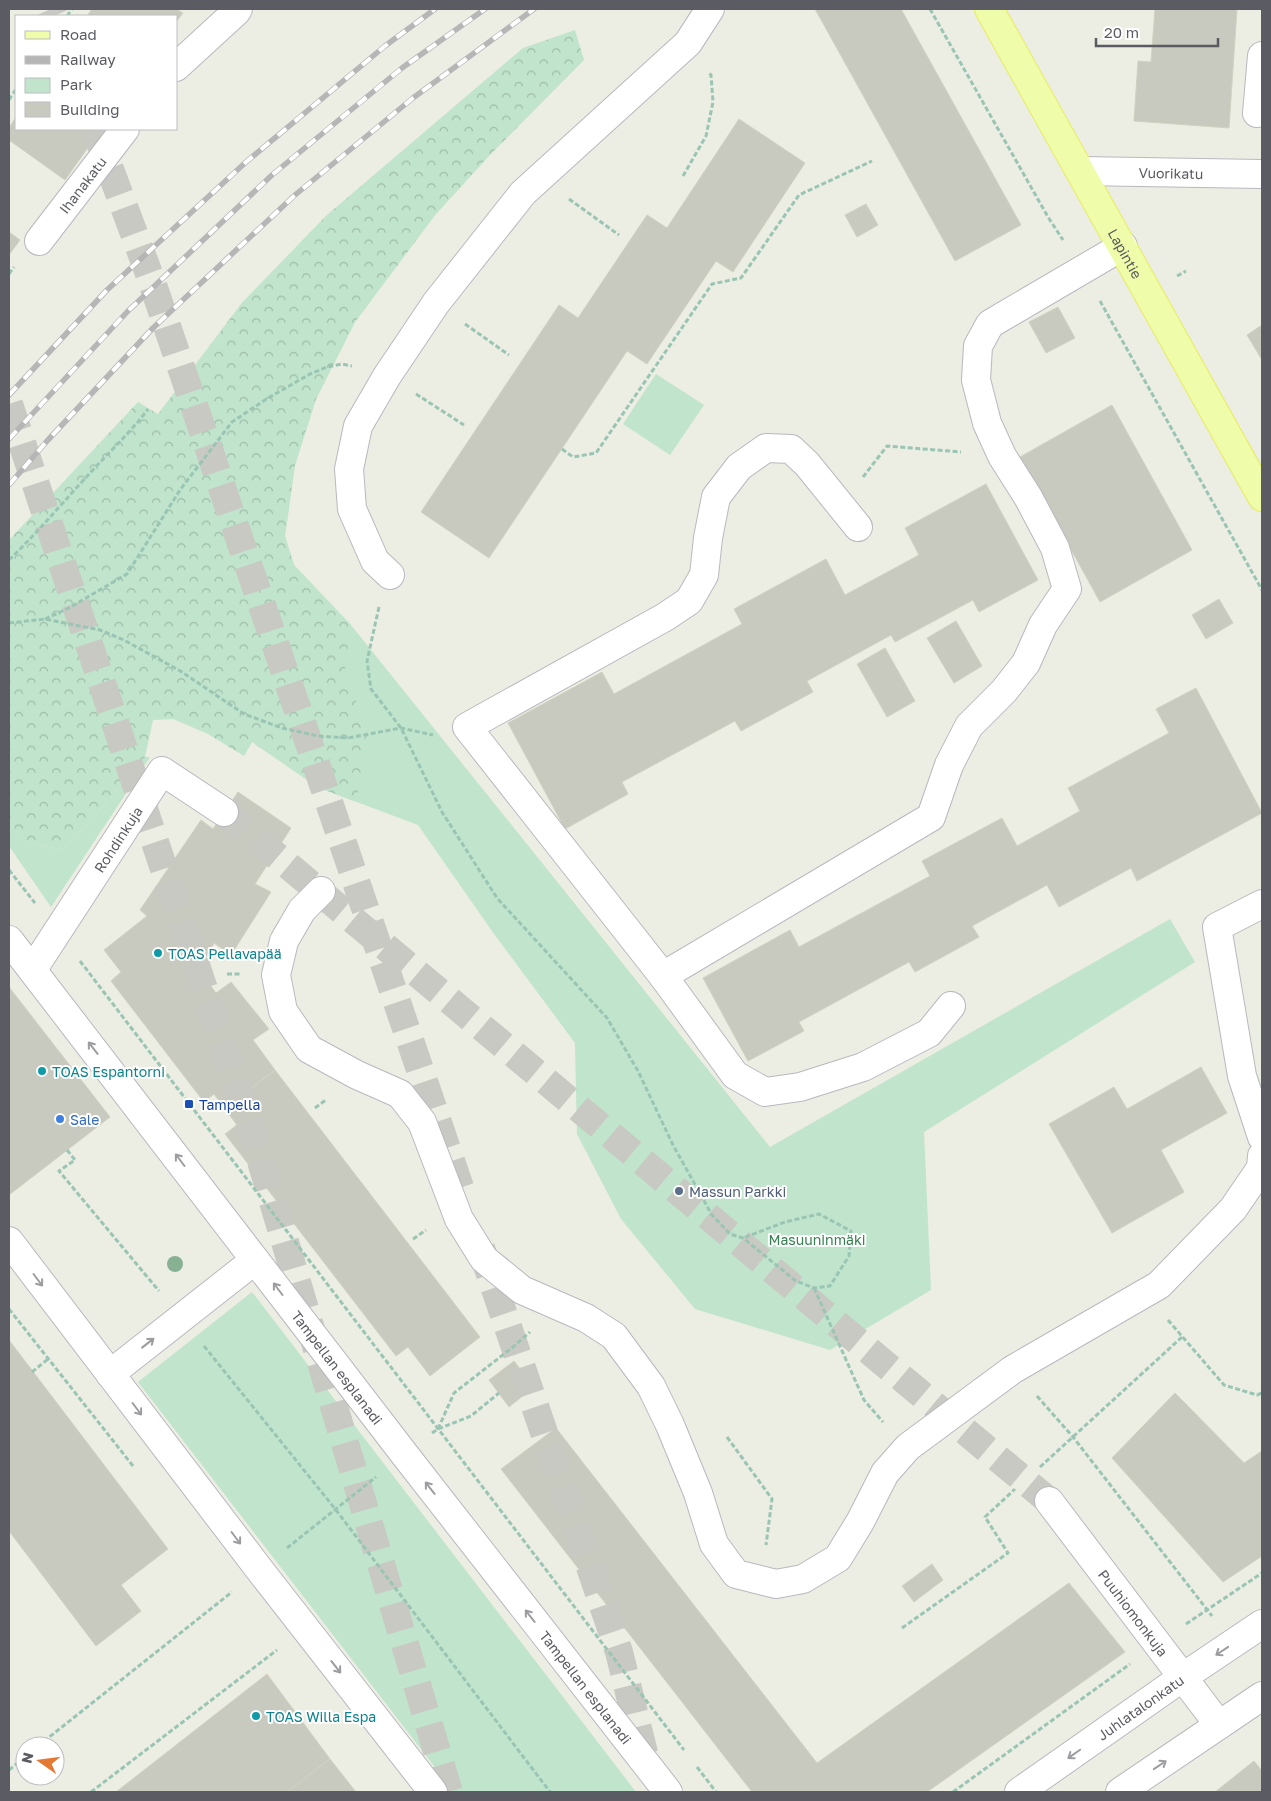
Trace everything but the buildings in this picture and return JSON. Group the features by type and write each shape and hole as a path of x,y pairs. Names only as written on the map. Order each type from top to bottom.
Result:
{"main road":[{"name":"Lapintie","path":"989,9 1262,497"}],"street":[{"path":"390,576 375,560 352,509 349,469 358,426 387,376 436,303 524,193 688,43 710,9"},
{"path":"178,65 237,10"},
{"path":"1257,113 1262,56"},
{"name":"Ihanakatu","path":"39,241 124,130"},
{"name":"Vuorikatu","path":"1080,171 1262,174"},
{"path":"664,976 931,817 949,765 969,726 1004,691 1026,663 1044,625 1066,589 1055,548 1028,497 1002,456 987,423 976,380 978,346 990,324 1123,246"},
{"path":"858,527 807,464 791,449 766,448 739,467 716,497 708,538 704,575 689,601 665,617 467,727 664,976 734,1076 765,1092 800,1087 863,1067 929,1033 951,1006"},
{"name":"Rohdinkuja","path":"33,969 162,771 224,812"},
{"path":"321,891 302,910 284,941 276,975 283,1011 309,1049 357,1075 400,1094 422,1122 460,1219 484,1259 522,1290 586,1318 614,1336 651,1386 670,1425 698,1493 714,1544 736,1574 776,1584 803,1579 838,1558 860,1522 885,1473 908,1447 1012,1370 1159,1285 1233,1209 1261,1168 1262,1156"},
{"path":"1262,904 1216,928 1242,1076 1262,1137"},
{"name":"Tampellan esplanadi","path":"9,940 405,1455 668,1792"},
{"path":"9,1242 433,1792"},
{"path":"110,1374 255,1260"},
{"name":"Puuhiomonkuja","path":"1049,1501 1219,1725"},
{"name":"Juhlatalonkatu","path":"1019,1792 1262,1624"},
{"path":"1120,1792 1262,1696"}],"path":[{"path":"683,176 706,136 713,102 711,75 688,43"},
{"path":"562,449 573,457 596,453 712,284 741,278 799,195 872,161"},
{"path":"540,178 619,235"},
{"path":"9,274 14,266"},
{"path":"436,303 509,355"},
{"path":"45,619 127,574 180,490 232,422 268,398 310,374 327,367 342,364 387,376 464,425"},
{"path":"9,560 29,541 137,424 148,409"},
{"path":"860,481 887,446 966,452"},
{"path":"9,623 45,619 100,630 124,640 182,672 244,714 282,728 318,736 348,738 400,728"},
{"path":"370,644 367,661 371,689 400,728 442,812 497,898 607,1018 638,1071 673,1145 712,1215 730,1234 743,1238 796,1281 814,1288 830,1286 849,1256 851,1231 819,1214 785,1222 743,1238"},
{"path":"57,932 686,1753"},
{"path":"67,1150 74,1160 59,1171 182,1317"},
{"path":"814,1288 864,1400 882,1421"},
{"path":"1145,1293 1224,1385 1257,1395 1262,1393"},
{"path":"1037,1470 1182,1337"},
{"path":"438,1429 454,1393 513,1347"},
{"path":"208,1351 336,1510 550,1792"},
{"path":"32,1372 48,1359"},
{"path":"51,1736 438,1429 471,1416 499,1393"},
{"path":"1043,1403 1074,1437 1207,1609"},
{"path":"727,1437 772,1499 761,1580"},
{"path":"902,1628 1008,1553 985,1516 1022,1483"},
{"path":"953,1792 1158,1643 1262,1573"},
{"path":"91,1792 278,1650"},
{"path":"692,1761 716,1792"}],"green space":[{"path":"575,30 584,60 487,158 435,215 355,322 316,399 295,465 285,536 294,565 351,625 344,676 369,729 356,802 317,787 252,742 244,756 208,734 173,719 153,720 145,757 100,810 62,850 30,843 9,823 9,540 138,402 158,414 241,304 327,215 523,48"},
{"name":"Masuuninmäki","path":"487,158 435,215 355,322 316,399 295,465 285,536 294,565 351,625 770,1147 1170,919 1195,962 924,1132 931,1290 830,1350 695,1309 621,1219 577,1134 575,1043 494,934 418,825 317,787 241,304 327,215"},
{"path":"656,374 704,405 670,455 623,424"},
{"path":"145,757 150,757 51,907 9,846 9,823 30,843 62,850 100,810"},
{"path":"252,1292 636,1792 454,1792 138,1382"}],"tunnel":[{"path":"51,9 54,15"},
{"path":"95,130 151,279 463,1196"},
{"path":"9,404 257,1148 449,1792"},
{"path":"224,812 1049,1501"},
{"path":"481,1248 619,1652 648,1769"}],"railway":[{"path":"9,395 107,290 246,162 385,46 435,9"},
{"path":"9,439 128,311 272,175 402,68 485,9"},
{"path":"9,485 47,441 153,328 295,195 413,98 534,9"}],"place":[{"name":"TOAS Pellavapää","path":"158,953"},
{"name":"TOAS Espantorni","path":"42,1071"},
{"name":"Tampella","path":"189,1104"},
{"name":"Sale","path":"60,1119"},
{"name":"Massun Parkki","path":"679,1191"},
{"name":"TOAS Willa Espa","path":"256,1716"}]}
